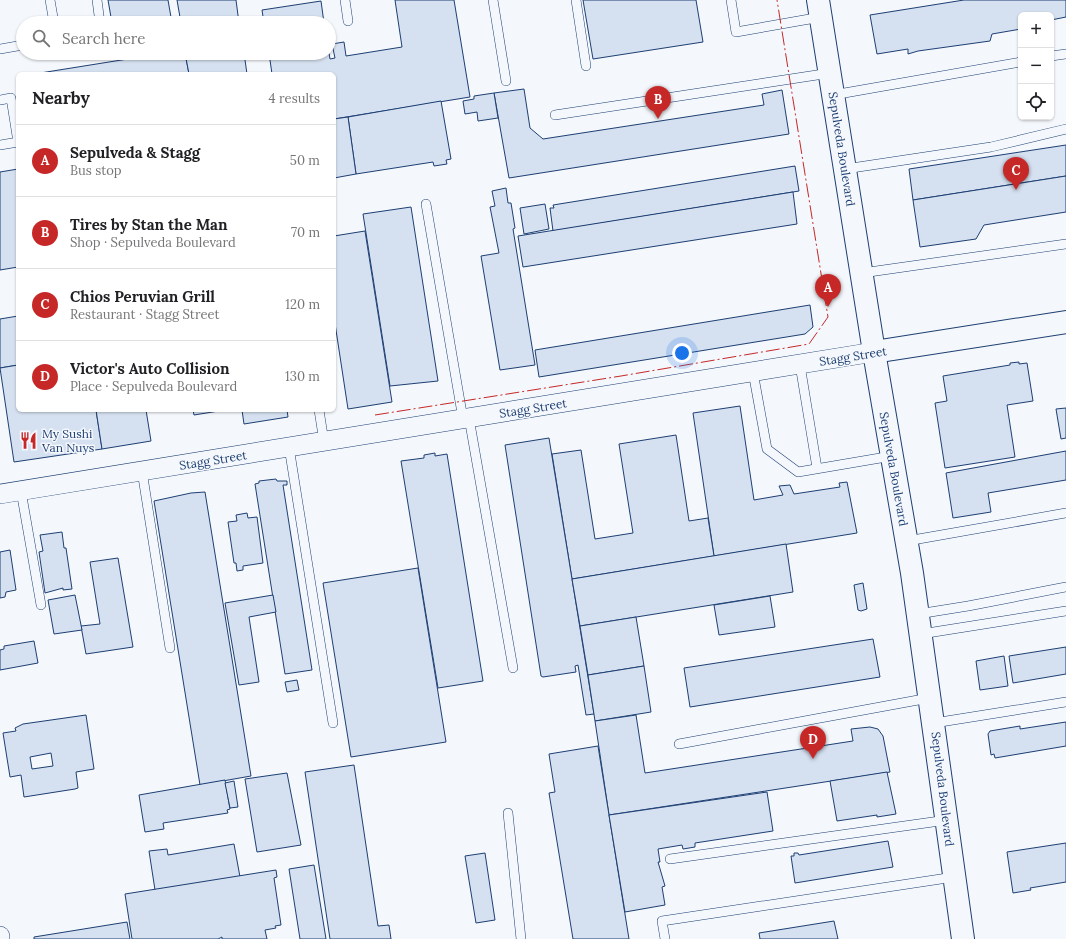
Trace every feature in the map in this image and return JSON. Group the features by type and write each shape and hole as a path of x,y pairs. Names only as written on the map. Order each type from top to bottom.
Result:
{"main road":[{"name":"Sepulveda Boulevard","path":"820,9 874,352 907,541 931,697 963,939"},
{"name":"Stagg Street","path":"874,352 1066,322"}],"street":[{"name":"Stagg Street","path":"0,494 874,352"}],"lane":[{"path":"50,0 53,16"},
{"path":"97,0 99,16"},
{"path":"345,0 348,21"},
{"path":"493,0 506,81"},
{"path":"576,0 586,66"},
{"path":"731,0 736,32 820,9"},
{"path":"0,49 16,46"},
{"path":"1054,56 1066,54"},
{"path":"833,95 1018,63"},
{"path":"555,115 830,73"},
{"path":"0,100 11,98 16,129"},
{"path":"845,169 991,147 1066,129"},
{"path":"0,145 16,142"},
{"path":"426,204 513,668"},
{"path":"862,273 1066,244"},
{"path":"800,364 817,468"},
{"path":"753,372 767,449 798,472 892,456"},
{"path":"319,412 324,442"},
{"path":"290,447 333,723"},
{"path":"142,471 170,648"},
{"path":"21,491 40,606"},
{"path":"907,541 1066,513"},
{"path":"919,624 968,606 1066,587"},
{"path":"919,624 1066,611"},
{"path":"679,744 931,697"},
{"path":"934,723 1066,702"},
{"path":"508,813 521,939"},
{"path":"670,859 947,820"},
{"path":"665,939 662,921 954,877"}],"building":[{"path":"108,0 168,0 171,16 111,16"},
{"path":"177,0 236,0 238,16 180,16"},
{"path":"395,0 454,0 470,97 336,119 336,72 272,72 270,60 336,60 336,43 344,42 346,56 402,47"},
{"path":"583,0 696,0 703,42 593,59"},
{"path":"964,0 1066,0 1066,17 1054,19 1054,12 1018,12 1018,30 992,34 990,41 918,51 908,54 908,49 877,54 870,15"},
{"path":"321,1 323,16 263,16 262,10"},
{"path":"122,60 186,60 189,72 46,72"},
{"path":"186,60 245,60 247,72 189,72"},
{"path":"524,89 530,128 543,139 764,105 762,94 782,90 789,134 509,178 494,93"},
{"path":"494,93 498,118 478,121 477,112 465,114 463,101 474,99 474,96"},
{"path":"441,101 451,159 446,160 447,164 434,166 433,162 356,174 348,117"},
{"path":"348,117 356,174 336,178 336,119"},
{"path":"1066,145 1066,176 913,200 909,169"},
{"path":"795,166 799,191 553,231 550,208 554,208 553,205"},
{"path":"16,169 16,267 0,270 0,172"},
{"path":"1066,176 1066,212 984,225 976,239 920,247 913,200"},
{"path":"506,188 508,203 511,203 515,228 513,229 535,365 500,370 481,256 499,253 490,207 495,206 492,191"},
{"path":"793,192 797,224 523,267 518,236"},
{"path":"545,204 549,229 524,234 520,208"},
{"path":"411,207 438,381 390,386 363,214"},
{"path":"365,231 392,402 348,409 336,330 336,236"},
{"path":"810,305 813,327 805,334 539,377 535,350"},
{"path":"16,316 16,365 0,368 0,319"},
{"path":"1019,362 1019,364 1027,363 1033,401 1007,405 1015,457 945,468 935,403 947,401 943,376 1010,365 1010,363"},
{"path":"16,365 16,412 96,412 102,449 14,462 0,368"},
{"path":"740,406 754,500 783,495 779,486 790,485 794,494 840,487 839,483 847,482 857,533 714,556 693,413"},
{"path":"1066,408 1066,438 1061,439 1056,409"},
{"path":"96,412 146,412 151,441 102,449"},
{"path":"193,412 213,412 194,415"},
{"path":"242,412 287,412 288,417 244,424"},
{"path":"676,435 689,521 708,518 714,556 572,579 552,454 581,450 595,539 633,533 619,444"},
{"path":"549,438 594,714 586,715 578,665 575,666 576,672 543,677 541,676 505,445"},
{"path":"1066,451 1066,480 988,493 991,512 953,518 946,473"},
{"path":"435,453 435,456 447,454 483,681 438,688 401,461 424,458 424,455"},
{"path":"276,479 277,481 287,481 287,485 283,485 312,670 285,674 255,484 259,483 259,481"},
{"path":"205,492 251,776 200,785 154,501 191,493"},
{"path":"247,513 248,518 257,517 263,563 243,566 243,570 237,571 236,563 234,563 228,522 237,521 236,515"},
{"path":"62,532 72,589 63,590 63,588 45,593 39,552 43,551 40,535"},
{"path":"786,544 793,592 580,626 572,579"},
{"path":"10,550 16,590 6,592 5,597 0,598 0,552"},
{"path":"118,558 133,647 86,654 81,626 100,624 90,562"},
{"path":"418,568 446,742 351,757 323,583"},
{"path":"863,583 867,609 861,611 858,610 854,585"},
{"path":"75,595 82,630 54,634 48,600"},
{"path":"273,595 276,612 249,617 259,682 239,685 225,603"},
{"path":"770,596 775,627 719,635 714,605"},
{"path":"636,617 644,666 588,675 580,626"},
{"path":"873,639 880,677 690,707 684,668"},
{"path":"34,641 38,663 0,670 0,650 4,649 4,646"},
{"path":"1066,647 1066,674 1013,683 1009,656"},
{"path":"1004,656 1008,686 980,690 976,661"},
{"path":"644,666 651,712 595,721 588,675"},
{"path":"297,680 299,690 287,692 285,682"},
{"path":"86,715 94,769 76,772 78,788 24,797 21,775 10,777 3,733 16,731 15,728 23,724","holes":["51,753 53,766 32,769 30,757"]},
{"path":"636,715 645,773 853,741 851,729 870,727 878,729 883,736 890,772 609,815 595,721"},
{"path":"1066,722 1066,746 995,758 994,754 991,755 988,734 990,731 1020,726 1020,729"},
{"path":"598,746 629,939 573,939 549,793 555,792 549,754"},
{"path":"354,765 378,926 389,925 391,939 330,939 305,772"},
{"path":"887,772 896,814 877,817 877,815 837,821 830,781"},
{"path":"287,773 301,845 257,852 245,779"},
{"path":"225,780 230,809 227,810 228,813 163,823 164,829 145,832 139,795"},
{"path":"234,781 238,807 230,808 225,783"},
{"path":"767,792 773,831 695,843 695,847 683,849 682,845 658,849 660,862 658,862 665,886 662,887 665,905 625,912 609,815"},
{"path":"888,841 893,867 795,883 791,856 794,856 794,853 798,853 799,855"},
{"path":"1066,843 1066,882 1030,888 1031,890 1013,893 1007,852"},
{"path":"234,844 240,877 155,890 149,851 167,849 168,855"},
{"path":"485,853 495,920 476,923 465,856"},
{"path":"314,865 326,939 300,939 289,869"},
{"path":"276,870 277,877 274,878 281,925 275,926 276,928 265,930 267,939 222,939 222,937 218,939 132,939 125,894"},
{"path":"834,921 838,939 760,939 759,933"},
{"path":"127,922 130,939 34,939 34,937"}],"power":[{"path":"375,415 621,376 809,344 828,317 777,0"}],"place":[{"name":"Tires by Stan the Man","path":"658,119"},
{"name":"Chios Peruvian Grill","path":"1016,190"},
{"name":"Sepulveda & Stagg","path":"828,307"},
{"name":"My Sushi Van Nuys","path":"29,440"},
{"name":"Victor's Auto Collision","path":"813,759"}]}
